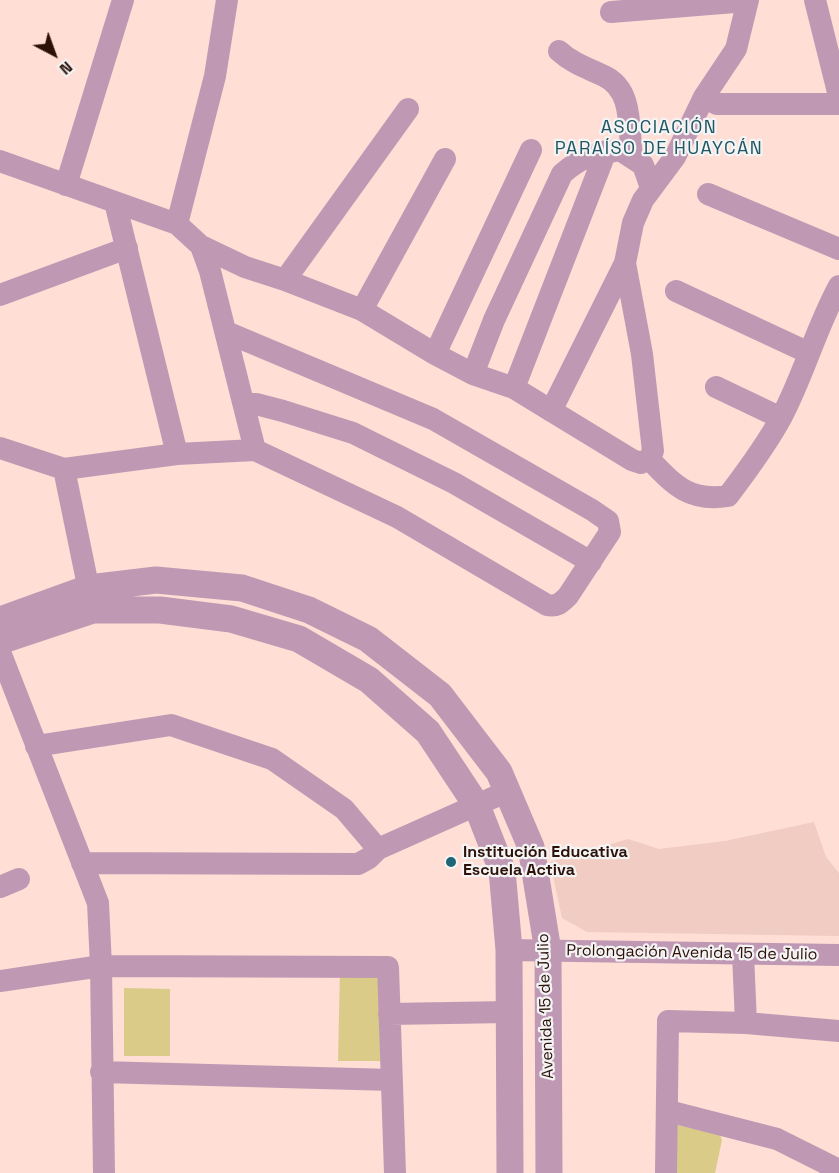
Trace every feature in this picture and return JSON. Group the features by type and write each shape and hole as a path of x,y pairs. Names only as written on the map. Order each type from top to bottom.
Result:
{"street":[{"path":"66,185 123,0"},
{"path":"177,224 215,76 227,0"},
{"path":"815,0 839,96"},
{"path":"551,411 625,263 636,213 651,188 675,158 704,97 736,49 748,1 611,12"},
{"path":"560,51 576,64 607,77 620,90 628,107 632,156"},
{"path":"704,97 717,104 839,104"},
{"path":"285,280 408,109"},
{"path":"435,354 531,150"},
{"path":"473,374 494,320 562,174 582,159 606,151 620,150 643,165 651,188"},
{"path":"514,388 606,151"},
{"path":"362,310 445,159"},
{"path":"0,161 177,224 201,246 245,267 362,310 473,374 514,388 632,460 641,463 649,459 653,451 642,354 625,263"},
{"path":"708,194 839,249"},
{"path":"115,202 177,454"},
{"path":"201,246 210,270 255,450"},
{"path":"0,295 127,248"},
{"path":"649,459 673,484 690,492 709,498 728,496 748,470 781,418 824,313 839,286"},
{"path":"676,291 809,352"},
{"path":"0,448 64,469 177,454 255,450 397,517 547,605 554,606 560,604 568,596 610,531 608,521 592,510 433,419 226,332"},
{"path":"716,387 781,418"},
{"path":"244,404 274,408 353,433 454,483 591,562"},
{"path":"64,469 91,599"},
{"name":"Avenida 15 de Julio","path":"0,620 91,599 156,580 242,588 319,615 368,639 440,695 499,772 531,848 548,951 549,1173"},
{"name":"Avenida 15 de Julio","path":"0,641 91,599 231,619 299,639 369,680 428,732 477,806 502,870 509,950 510,1173"},
{"path":"0,652 98,903 104,1173"},
{"path":"36,746 171,725 272,759 344,808 378,849"},
{"path":"82,863 358,864 378,849 508,791"},
{"name":"Prolongación Avenida 15 de Julio","path":"509,950 839,955"},
{"path":"743,954 746,1023"},
{"path":"0,981 101,966 388,967 395,1173"},
{"path":"389,1014 509,1012"},
{"path":"666,1173 668,1022 746,1023 839,1031"},
{"path":"101,1072 392,1080"},
{"path":"668,1112 777,1139 839,1170"}],"shaded area":[{"path":"814,822 826,857 839,873 839,936 587,932 562,918 550,862 628,839 659,849 725,841"},
{"path":"340,970 385,971 384,1061 338,1061"},
{"path":"124,988 170,989 170,1056 124,1056"},
{"path":"674,1124 720,1135 722,1140 715,1173 672,1173"}],"place":[{"name":"Institución Educativa Escuela Activa","path":"451,862"}],"district":[{"name":"ASOCIACIÓN PARAÍSO DE HUAYCÁN","path":"659,138"}]}
